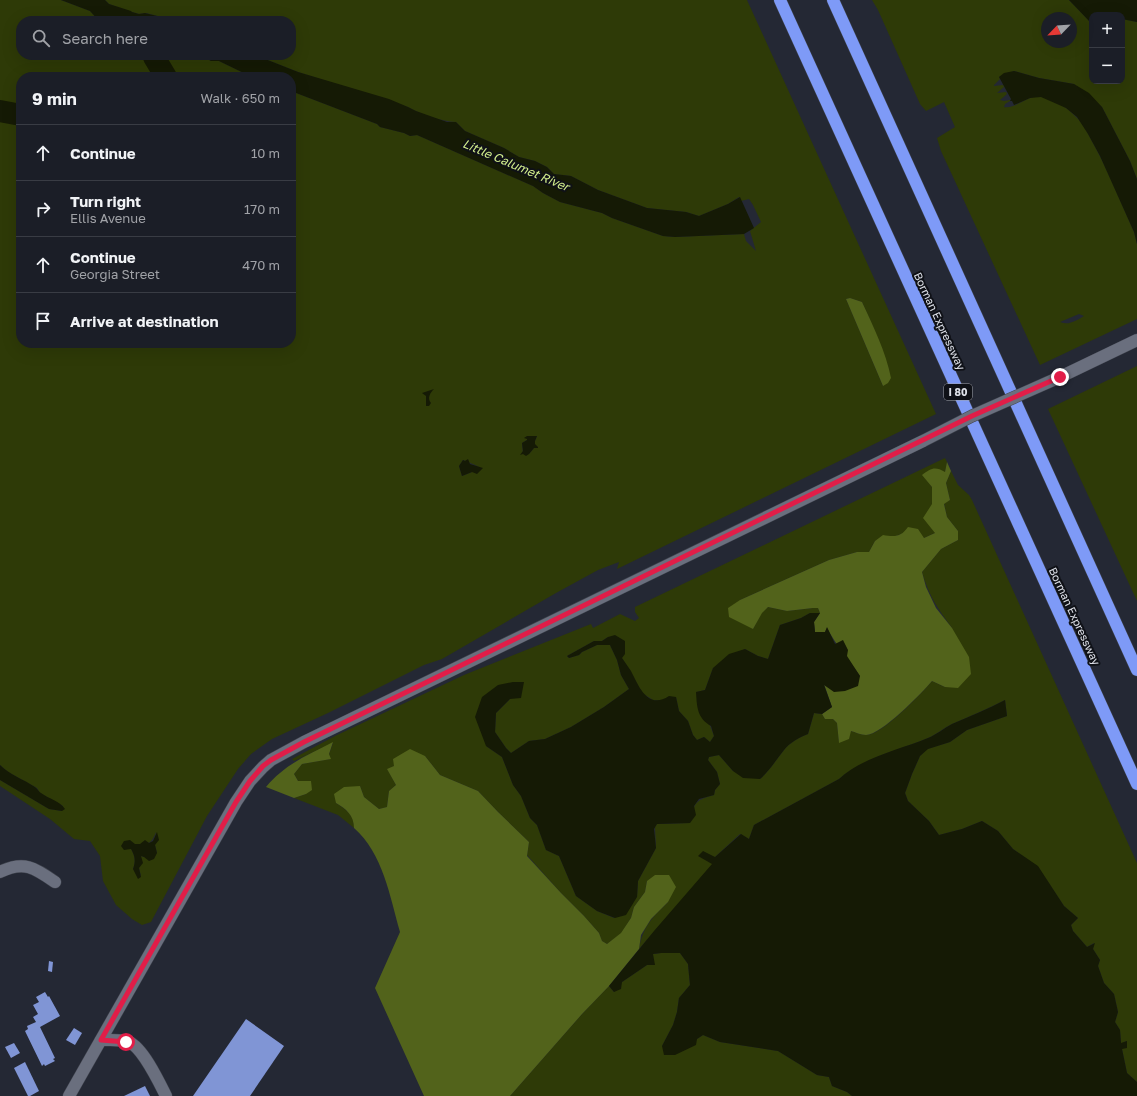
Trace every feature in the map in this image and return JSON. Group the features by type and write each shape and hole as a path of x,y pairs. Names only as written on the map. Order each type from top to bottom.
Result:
{"highway":[{"name":"Borman Expressway","path":"780,0 1137,784"},
{"path":"833,0 1137,670"}],"street":[{"path":"69,1096 236,802 250,781 263,766 271,760 304,742 979,413 1060,377 1137,340"},
{"path":"0,872 10,868 22,866 31,867 55,882"},
{"path":"101,1040 126,1042 135,1046 146,1060 166,1096"}],"green space":[{"path":"0,0 61,0 90,11 94,16 16,16 16,60 209,60 219,61 242,72 16,72 16,348 296,348 296,93 377,124 380,127 410,136 417,135 533,186 560,202 602,213 663,236 675,237 744,234 746,241 756,251 750,231 761,222 749,199 741,201 739,197 728,204 699,216 686,212 647,208 598,190 571,176 554,174 547,167 535,161 519,157 504,148 465,131 456,122 431,117 408,107 298,72 268,60 296,60 296,16 158,16 132,12 109,4 105,0 747,0 936,414 617,569 619,562 598,570 442,659 424,665 272,739 251,754 238,769 207,816 151,922 142,925 132,919 116,905 103,881 100,856 90,841 74,839 50,819 0,786 0,780 49,809 62,811 63,806 40,793 37,788 8,772 0,765","holes":["850,298 862,302 873,327 889,370 883,386 846,299","528,436 537,436 534,448 529,454 523,454 522,443 527,440","463,460 473,464 479,467 462,476 459,466","156,832 155,845 157,853 144,857 141,856 139,868 141,876 133,869 135,859 131,849 135,844 151,842"]},
{"path":"872,0 1069,0 1089,21 1089,84 1125,84 1125,20 1137,22 1137,179 1130,161 1102,107 1074,84 1039,78 1014,71 999,77 1000,79 994,86 1003,85 1004,87 997,93 1006,92 1007,94 1000,100 1010,100 1004,107 1013,106 1032,98 1047,98 1069,110 1084,127 1105,166 1134,232 1137,244 1137,319 1040,365 941,151 937,138 955,127 944,102 926,111 920,104 878,10","holes":["1079,314 1084,316 1070,323 1060,322"]},
{"path":"850,298 862,302 883,349 891,378 888,383 883,386 846,299"},
{"path":"1137,366 1137,601 1048,409"},
{"path":"945,458 947,462 945,472 923,475 932,487 935,533 924,538 904,533 875,541 869,552 857,552 829,560 740,600 753,629 761,613 768,607 787,611 818,608 820,613 810,613 801,618 780,625 768,659 758,656 745,649 713,668 705,690 697,692 714,736 710,742 704,737 697,740 693,735 688,721 679,711 676,697 662,701 653,700 642,693 629,669 608,637 602,641 594,641 567,656 569,658 579,655 597,645 610,645 617,660 621,675 629,689 604,707 571,727 545,739 529,741 511,753 495,732 496,713 510,699 498,685 486,746 502,757 513,785 521,796 530,818 537,825 546,850 559,856 576,896 597,911 614,918 637,897 638,881 656,848 655,827 657,824 690,823 694,807 698,801 714,795 715,790 720,784 717,772 708,760 709,757 719,755 733,771 760,779 789,745 808,734 814,713 822,714 825,719 833,719 837,723 839,742 851,731 866,735 881,729 901,713 932,681 945,687 952,628 934,602 922,572 941,549 958,540 958,531 947,517 944,503 950,500 946,483 951,471 958,485 969,495 972,500 1137,863 1137,1082 1127,1073 1122,1049 1126,1041 1121,1044 1120,1030 1115,1022 1118,1012 1114,994 1104,983 1098,966 1100,960 1093,949 1094,943 1087,947 1073,931 1071,925 1078,918 1064,906 1038,867 1013,849 998,831 982,821 962,829 939,835 929,821 908,801 905,793 920,756 927,749 950,742 967,730 1007,716 1005,700 949,726 931,737 859,765 839,779 754,825 749,839 740,834 715,857 713,864 639,949 643,934 649,923 668,902 647,881 645,892 634,907 631,918 621,934 607,944 602,941 599,933 527,855 529,842 478,791 440,775 425,756 394,766 388,770 396,785 389,791 387,807 379,809 364,797 360,786 336,803 349,813 353,820 354,828 338,815 294,798 306,794 294,774 302,764 330,759 329,754 333,743 294,761 292,759 335,736 464,675 591,624 593,628 620,614 635,621 639,618 635,612 635,607"},
{"path":"947,462 951,471 946,483 950,500 944,504 947,517 958,531 958,540 941,549 922,572 926,587 936,608 952,628 969,657 971,674 958,688 945,687 932,681 901,712 881,728 866,735 851,731 849,739 839,743 837,723 833,719 825,719 822,714 832,707 824,684 860,676 827,628 825,632 815,632 814,622 820,613 818,608 787,611 768,607 762,613 753,629 729,617 728,608 740,600 829,560 857,552 869,552 875,541 883,535 897,536 903,533 908,527 918,529 924,538 935,533 923,518 932,504 932,487 922,475 936,468 945,472"},
{"path":"333,742 329,754 331,759 302,764 294,774 298,781 311,781 312,790 306,794 294,798 266,787 289,766"},
{"path":"410,749 425,756 440,775 478,791 529,842 527,856 584,916 599,933 602,941 607,944 621,933 631,918 634,907 645,892 647,881 655,875 669,875 676,887 668,902 651,919 641,935 639,949 609,986 582,1014 510,1096 424,1096 375,988 400,932 389,890 379,863 364,838 354,828 353,819 349,813 336,803 334,794 344,787 360,786 364,797 379,809 387,807 389,791 396,785 387,769 394,766 393,759"},
{"path":"680,953 688,964 690,985 679,998 673,1025 662,1046 697,1039 703,1035 720,1042 778,1051 817,1075 829,1077 832,1086 847,1092 852,1096 510,1096 582,1014 609,986 614,992 622,982 647,965 653,954"}],"water":[{"path":"61,0 105,0 109,4 132,12 157,16 94,16 90,11"},
{"path":"1069,0 1137,0 1137,22 1125,20 1125,12 1089,12 1089,21"},
{"path":"209,60 268,60 298,72 389,99 416,111 447,122 456,122 465,131 504,148 519,157 535,161 547,167 554,174 571,176 598,190 647,208 686,212 699,216 728,204 740,197 754,228 744,234 675,237 663,236 602,213 560,202 533,186 417,135 410,136 380,127 377,124 296,93 296,72 242,72 219,61"},
{"path":"1014,71 1039,78 1074,84 1089,93 1102,107 1130,161 1137,179 1137,244 1134,232 1100,156 1077,117 1066,108 1041,97 1030,98 1014,105 1012,101 1010,101 1011,99 999,77 1004,73"},
{"path":"434,389 431,392 429,399 431,403 429,406 426,406 426,396 422,393"},
{"path":"527,436 537,436 535,444 538,448 534,448 526,456 523,454 520,455 523,451 522,443 527,440 524,438"},
{"path":"468,459 470,464 483,468 477,474 472,472 462,476 459,466 463,460 465,461"},
{"path":"810,613 820,613 814,622 815,632 825,632 827,627 835,644 843,640 848,650 847,656 860,676 858,686 845,691 834,692 824,685 832,707 822,714 814,713 808,734 789,745 760,779 743,778 733,771 719,755 709,757 708,760 717,772 720,784 715,790 714,795 699,799 694,806 696,815 690,823 657,824 654,829 656,848 638,881 637,897 626,915 615,918 597,911 576,896 559,856 546,850 537,825 530,818 521,796 513,785 502,757 486,746 475,717 482,697 498,685 513,682 524,682 521,698 510,699 496,713 495,732 511,753 529,741 545,739 571,727 604,707 629,689 621,675 617,660 610,645 597,645 579,655 569,658 567,656 594,641 602,641 615,635 625,641 625,654 622,658 645,695 655,700 662,700 669,696 676,697 679,711 688,721 693,735 697,740 704,737 710,742 714,736 711,726 700,716 696,692 705,690 713,668 729,654 745,649 758,656 768,659 780,625 801,618"},
{"path":"1005,700 1007,716 967,730 950,742 928,749 920,756 905,793 908,801 929,821 939,835 962,829 982,821 998,831 1013,849 1038,866 1064,906 1078,918 1071,925 1073,931 1087,947 1095,943 1093,949 1100,960 1098,966 1104,983 1114,994 1118,1012 1115,1022 1120,1030 1121,1043 1127,1041 1127,1048 1122,1049 1127,1073 1137,1082 1137,1096 852,1096 847,1092 832,1086 829,1077 817,1075 778,1051 720,1042 703,1035 697,1039 696,1045 675,1055 664,1055 662,1046 673,1025 679,998 690,985 688,964 680,953 653,954 655,965 647,965 622,982 621,989 614,992 609,986 712,864 698,856 703,851 715,857 741,834 749,839 754,825 839,779 859,765 931,737 952,724"},
{"path":"0,765 12,774 35,787 40,793 60,804 65,809 62,811 49,809 0,780"},
{"path":"157,832 159,840 155,845 157,853 154,859 149,861 141,856 143,863 139,868 141,877 138,879 133,869 135,861 131,849 124,850 121,846 124,841 130,840 135,844 140,844 145,840 149,843 153,841"}],"building":[{"path":"49,961 53,962 52,972 48,971"},
{"path":"45,992 48,997 49,996 60,1016 40,1027 55,1058 53,1059 55,1061 42,1066 25,1031 28,1029 27,1026 36,1022 33,1017 38,1014 33,1005 39,1002 36,997"},
{"path":"246,1019 284,1046 250,1096 193,1096"},
{"path":"74,1028 82,1033 75,1045 66,1040"},
{"path":"14,1043 20,1053 11,1058 5,1047"},
{"path":"25,1062 39,1091 30,1096 28,1096 14,1068"},
{"path":"145,1086 150,1096 124,1096"}],"waterway":[{"name":"Little Calumet River","path":"156,60 163,72"},
{"name":"Little Calumet River","path":"0,111 16,114"}],"route":[{"path":"126,1042 101,1040 236,802 250,781 263,766 271,760 304,742 972,416 1060,377"}]}
